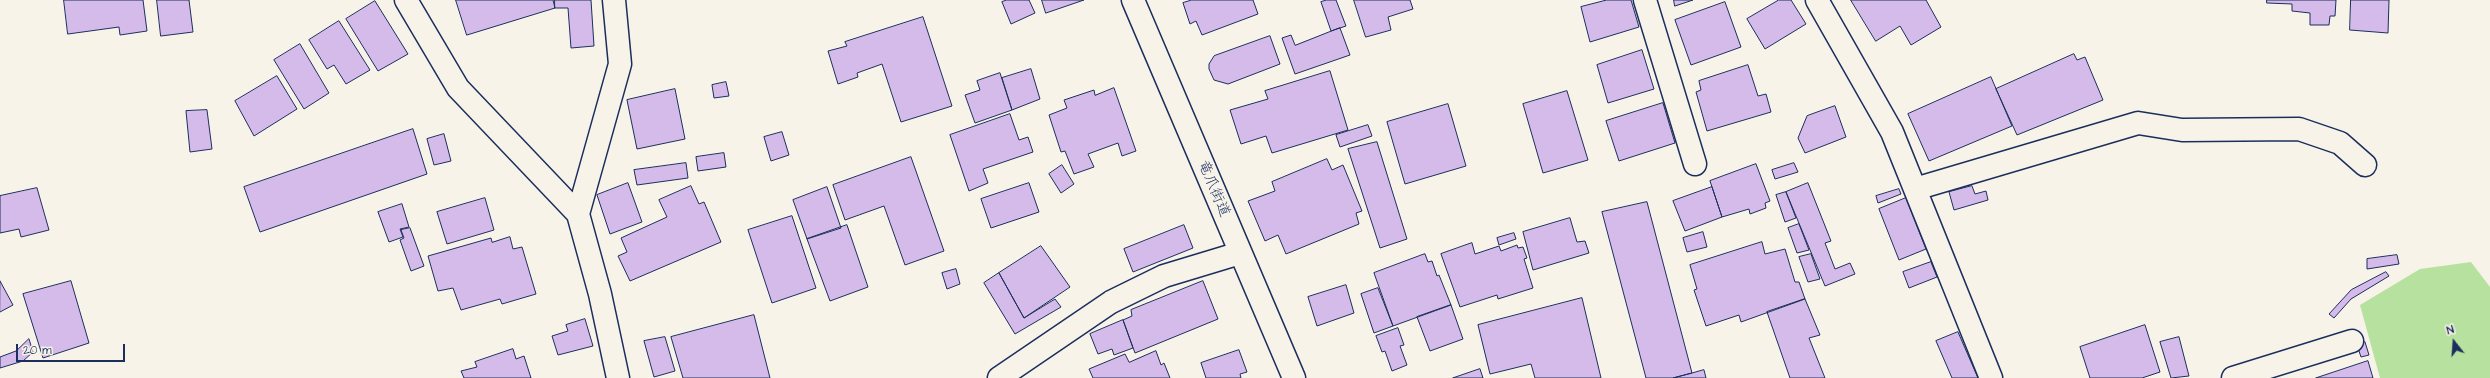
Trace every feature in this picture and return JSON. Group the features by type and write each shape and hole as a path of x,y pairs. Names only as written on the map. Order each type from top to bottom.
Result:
{"street":[{"path":"406,0 458,88 578,214 600,294 618,378"},
{"path":"578,214 620,64 614,0"},
{"name":"竜爪街道","path":"1133,0 1294,378"},
{"path":"1645,0 1695,164"},
{"path":"1817,0 1892,132 1991,378"},
{"path":"1915,189 2138,123 2182,130 2299,129 2340,143 2364,165"},
{"path":"999,378 1111,302 1164,276 1240,253"},
{"path":"2233,378 2352,341"}],"green space":[{"path":"2471,262 2490,287 2490,378 2380,378 2360,305 2420,269"}],"building":[{"path":"64,0 143,0 147,31 120,35 119,27 68,34"},
{"path":"157,0 189,0 193,32 161,36"},
{"path":"456,0 553,0 555,8 467,35"},
{"path":"555,0 591,0 594,46 571,48 568,8 555,8"},
{"path":"1007,0 1029,0 1035,13 1011,24 1002,2"},
{"path":"1042,0 1084,0 1046,13"},
{"path":"1192,0 1253,0 1258,14 1202,35 1196,21 1190,24 1183,3"},
{"path":"1336,0 1346,26 1331,31 1321,2"},
{"path":"1354,0 1410,0 1413,9 1388,17 1391,30 1366,37"},
{"path":"1607,0 1631,0 1639,27 1590,42 1581,7"},
{"path":"1674,0 1693,0 1675,6"},
{"path":"1779,0 1791,0 1806,24 1765,49 1747,19"},
{"path":"1851,0 1926,0 1941,27 1911,45 1900,26 1876,41"},
{"path":"2267,0 2336,0 2335,16 2330,16 2329,25 2310,25 2310,13 2292,11 2292,4 2267,3"},
{"path":"2351,0 2389,0 2388,33 2350,30"},
{"path":"375,1 408,54 378,71 346,19"},
{"path":"1725,2 1741,47 1691,65 1675,20"},
{"path":"923,17 952,106 901,122 882,64 857,73 858,77 838,84 828,51 847,46 845,42"},
{"path":"339,21 370,70 346,84 334,65 327,69 309,40"},
{"path":"1340,28 1350,55 1295,74 1282,38 1291,35 1295,45"},
{"path":"1270,36 1280,64 1228,84 1214,80 1209,69 1209,64 1214,56"},
{"path":"300,44 329,93 304,109 274,60"},
{"path":"1642,50 1654,89 1608,103 1597,65"},
{"path":"2074,54 2077,60 2085,57 2103,100 2017,135 1996,89"},
{"path":"1748,65 1758,96 1766,94 1771,112 1707,131 1696,92 1701,90 1699,81"},
{"path":"1031,69 1040,99 1012,110 1002,78"},
{"path":"1330,71 1348,130 1272,153 1266,136 1241,144 1230,110 1268,99 1265,91"},
{"path":"1000,73 1012,110 975,123 965,95 980,90 977,81"},
{"path":"277,76 297,109 254,136 235,101"},
{"path":"1991,77 2012,126 1929,161 1908,114"},
{"path":"726,82 729,96 714,98 712,85"},
{"path":"1114,88 1136,151 1122,156 1118,143 1088,154 1094,167 1074,174 1065,151 1061,152 1049,115 1067,108 1064,100 1094,90 1095,95"},
{"path":"675,89 685,139 637,149 627,100"},
{"path":"1567,91 1588,160 1543,173 1523,104"},
{"path":"1663,103 1675,143 1619,161 1606,121"},
{"path":"1448,104 1466,166 1405,184 1387,122"},
{"path":"1835,106 1846,137 1805,153 1798,138 1807,116"},
{"path":"207,110 212,149 190,152 186,111"},
{"path":"1010,114 1019,140 1028,137 1033,152 983,169 988,183 969,191 950,135"},
{"path":"1368,125 1372,136 1340,147 1336,135"},
{"path":"413,129 427,174 260,232 244,187"},
{"path":"782,132 789,155 771,161 764,137"},
{"path":"444,134 451,161 434,165 427,139"},
{"path":"1377,142 1407,239 1380,248 1348,149"},
{"path":"724,153 726,167 698,171 696,157"},
{"path":"911,157 944,251 905,265 884,206 845,220 833,185"},
{"path":"1327,159 1332,170 1343,165 1362,211 1356,213 1359,224 1286,254 1278,235 1265,241 1248,201 1275,191 1272,182"},
{"path":"686,163 688,178 637,185 634,170"},
{"path":"1794,163 1798,172 1775,179 1772,170"},
{"path":"1756,164 1770,201 1765,203 1766,208 1750,214 1749,209 1722,217 1710,181"},
{"path":"1062,165 1074,184 1061,193 1049,174"},
{"path":"628,183 642,222 610,234 597,195"},
{"path":"1029,183 1039,212 991,228 981,199"},
{"path":"1808,183 1831,241 1825,243 1835,269 1850,263 1855,274 1825,286 1786,192"},
{"path":"691,186 699,204 704,202 721,242 630,281 618,256 627,252 621,238 667,217 659,200"},
{"path":"1972,186 1975,194 1986,191 1988,200 1954,210 1949,192"},
{"path":"827,187 841,228 807,239 793,200"},
{"path":"1712,187 1722,217 1685,231 1673,201"},
{"path":"37,188 49,230 21,237 19,229 0,233 0,196"},
{"path":"1899,189 1901,194 1878,203 1876,196"},
{"path":"1786,192 1796,218 1785,222 1776,195"},
{"path":"485,198 494,230 447,244 437,212"},
{"path":"1906,198 1926,249 1899,260 1879,209"},
{"path":"1647,202 1692,373 1673,378 1646,378 1602,212"},
{"path":"402,204 409,227 400,229 403,237 389,242 378,212"},
{"path":"792,216 816,288 772,303 748,230"},
{"path":"1570,218 1577,242 1585,241 1589,253 1533,270 1523,232"},
{"path":"1799,224 1809,250 1797,253 1788,228"},
{"path":"847,225 868,287 830,301 807,239"},
{"path":"1184,225 1193,248 1133,272 1124,249"},
{"path":"410,228 424,266 411,271 400,240 404,238 401,230"},
{"path":"1703,232 1707,247 1687,252 1683,238"},
{"path":"1514,233 1516,239 1499,245 1497,238"},
{"path":"510,237 513,249 522,247 536,294 502,304 500,299 461,310 453,288 438,291 428,256 491,238 492,242"},
{"path":"1762,242 1765,254 1785,249 1795,282 1799,282 1805,299 1741,322 1739,315 1706,326 1694,290 1697,289 1690,265"},
{"path":"1472,243 1475,254 1499,246 1501,251 1517,245 1518,248 1523,247 1527,258 1524,259 1533,288 1498,299 1497,295 1460,307 1441,254"},
{"path":"1041,246 1070,287 1024,318 999,273"},
{"path":"1425,254 1428,262 1432,261 1437,276 1439,275 1451,305 1393,326 1374,273"},
{"path":"1811,254 1820,279 1808,282 1799,257"},
{"path":"2397,255 2399,264 2367,269 2367,259"},
{"path":"1931,262 1937,277 1909,288 1903,272"},
{"path":"956,269 960,284 947,289 942,273"},
{"path":"2386,272 2389,276 2351,299 2334,318 2329,314 2351,290"},
{"path":"999,273 1024,318 1055,299 1061,307 1015,334 984,283"},
{"path":"0,281 13,305 0,312"},
{"path":"71,281 89,343 43,358 23,294"},
{"path":"1203,281 1218,319 1135,353 1123,320 1132,316 1131,310"},
{"path":"1346,285 1354,313 1317,326 1308,297"},
{"path":"1378,288 1393,326 1374,333 1361,294"},
{"path":"1582,298 1601,378 1535,378 1531,364 1490,374 1478,325"},
{"path":"1805,299 1820,335 1809,338 1825,378 1790,378 1767,312"},
{"path":"1451,305 1463,339 1430,351 1417,317"},
{"path":"754,315 770,378 683,378 671,337"},
{"path":"585,319 593,346 558,355 552,336 568,331 566,325"},
{"path":"1123,320 1133,348 1114,355 1112,349 1098,354 1090,334"},
{"path":"2145,325 2160,372 2142,378 2090,378 2080,347"},
{"path":"1398,328 1404,345 1400,346 1407,365 1392,371 1385,351 1382,352 1376,336"},
{"path":"1958,332 1978,378 1952,378 1936,341"},
{"path":"665,337 675,371 654,377 644,341"},
{"path":"2179,337 2189,376 2171,378 2160,342"},
{"path":"29,339 33,352 23,361 0,368 0,357 16,351"},
{"path":"2365,342 2369,355 2361,357 2357,345"},
{"path":"513,349 516,359 524,356 531,378 464,378 461,371 477,367 475,362"},
{"path":"1239,350 1247,372 1240,374 1241,378 1206,378 1201,363"},
{"path":"1156,351 1161,365 1164,363 1170,378 1093,378 1089,369 1125,354 1129,362"},
{"path":"2368,361 2373,378 2316,378"},
{"path":"1480,369 1483,378 1453,378"},
{"path":"1704,370 1706,378 1673,378 1692,373"}]}
